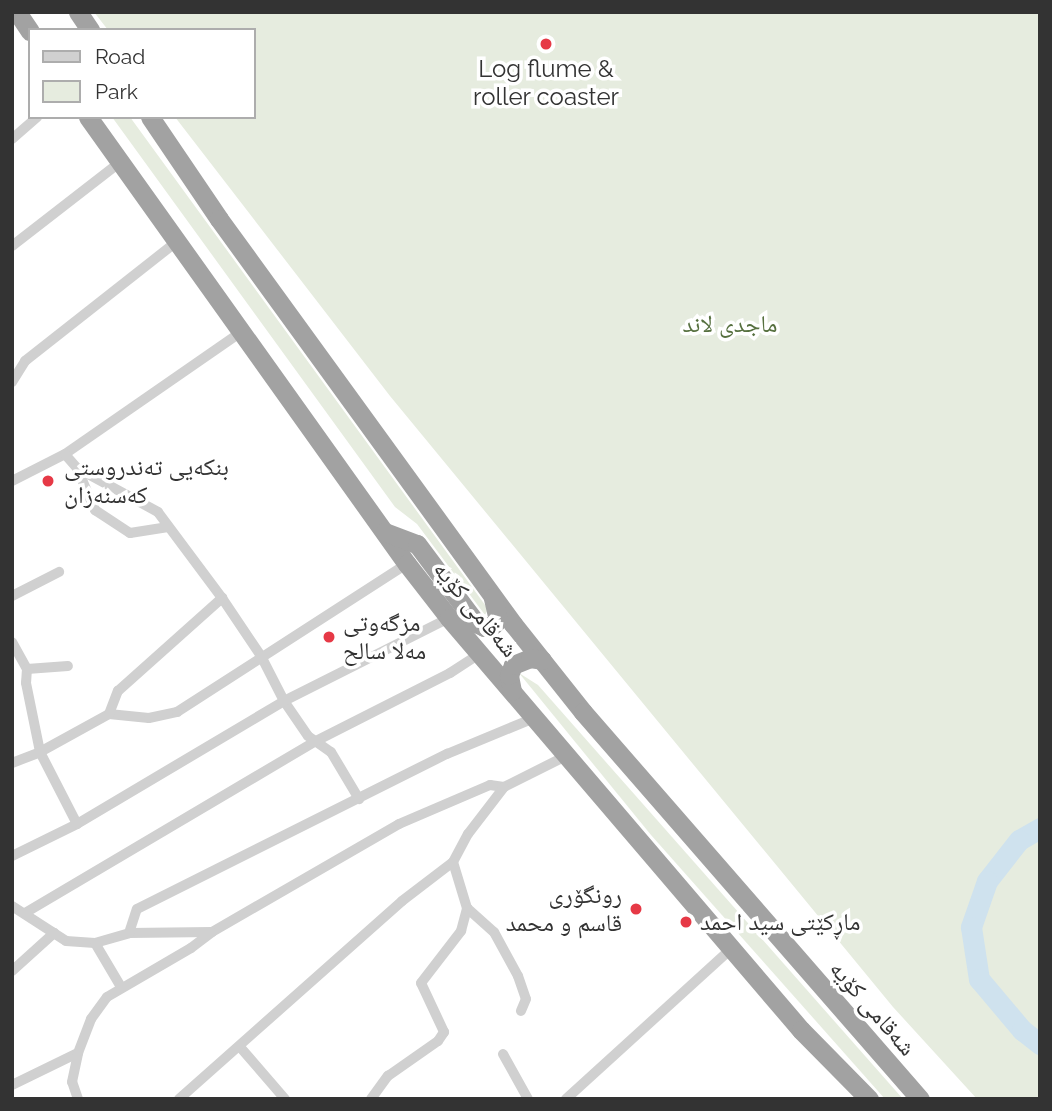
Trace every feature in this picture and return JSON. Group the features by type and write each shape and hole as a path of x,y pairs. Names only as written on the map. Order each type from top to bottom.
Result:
{"highway":[{"path":"17,12 28,29"},
{"path":"78,12 89,28"},
{"name":"شەقامی کۆیە","path":"89,119 407,564 449,618 801,1030 869,1099"},
{"name":"شەقامی کۆیە","path":"151,119 219,219 542,660 601,733 920,1099"},
{"path":"385,532 417,544 476,623 484,627 493,625 498,620 492,594"},
{"path":"512,691 509,675 513,666 530,658 542,660"}],"street":[{"path":"12,16 17,12"},
{"path":"12,139 35,119"},
{"path":"12,246 119,163"},
{"path":"12,382 25,361 176,242"},
{"path":"13,480 65,454 240,332"},
{"path":"65,454 77,468 95,510 130,533 167,527"},
{"path":"77,468 158,512 261,656 284,701 309,736 331,752 359,799"},
{"path":"12,763 40,752 109,714 149,719 177,712 407,564"},
{"path":"12,596 60,572"},
{"path":"109,714 118,691 222,598"},
{"path":"12,856 77,824 284,701 449,618"},
{"path":"12,642 27,669 26,683 40,752 77,824"},
{"path":"25,913 316,741 450,673 481,653"},
{"path":"27,669 68,666"},
{"path":"129,933 137,909 447,754 534,718"},
{"path":"179,1099 402,901 453,862 468,834 504,787 568,755"},
{"path":"78,1099 72,1082 78,1053 92,1019 107,997 191,948 212,932 399,824 490,785 504,787"},
{"path":"453,862 467,908 494,932 507,952 526,999 521,1011"},
{"path":"12,906 66,941 95,943 129,933 212,932"},
{"path":"371,1099 388,1076 438,1041 444,1032 421,984 461,931 467,908"},
{"path":"12,971 54,933"},
{"path":"95,943 121,987"},
{"path":"566,1099 732,948"},
{"path":"240,1047 285,1099"},
{"path":"12,1085 78,1053"},
{"path":"503,1054 528,1099"}],"green space":[{"name":"ماجدی لاند","path":"94,12 1040,12 1040,1099 977,1099 893,1007 390,396 177,119 256,119 256,28 106,28"},
{"path":"113,119 131,119 488,609 485,615 417,524 395,507"},
{"path":"519,673 538,685 903,1099 885,1099 651,835"}],"waterway":[{"path":"1040,828 1019,840 987,881 971,927 979,979 1022,1030 1040,1044"}],"place":[{"name":"Log flume & roller coaster","path":"546,44"},
{"name":"بنکەیی تەندروستی کەسنەزان","path":"48,481"},
{"name":"مزگەوتی مەلا سالح","path":"329,637"},
{"name":"رونگۆری قاسم و محمد","path":"636,909"},
{"name":"ماڕکێتی سید احمد","path":"686,922"}]}
